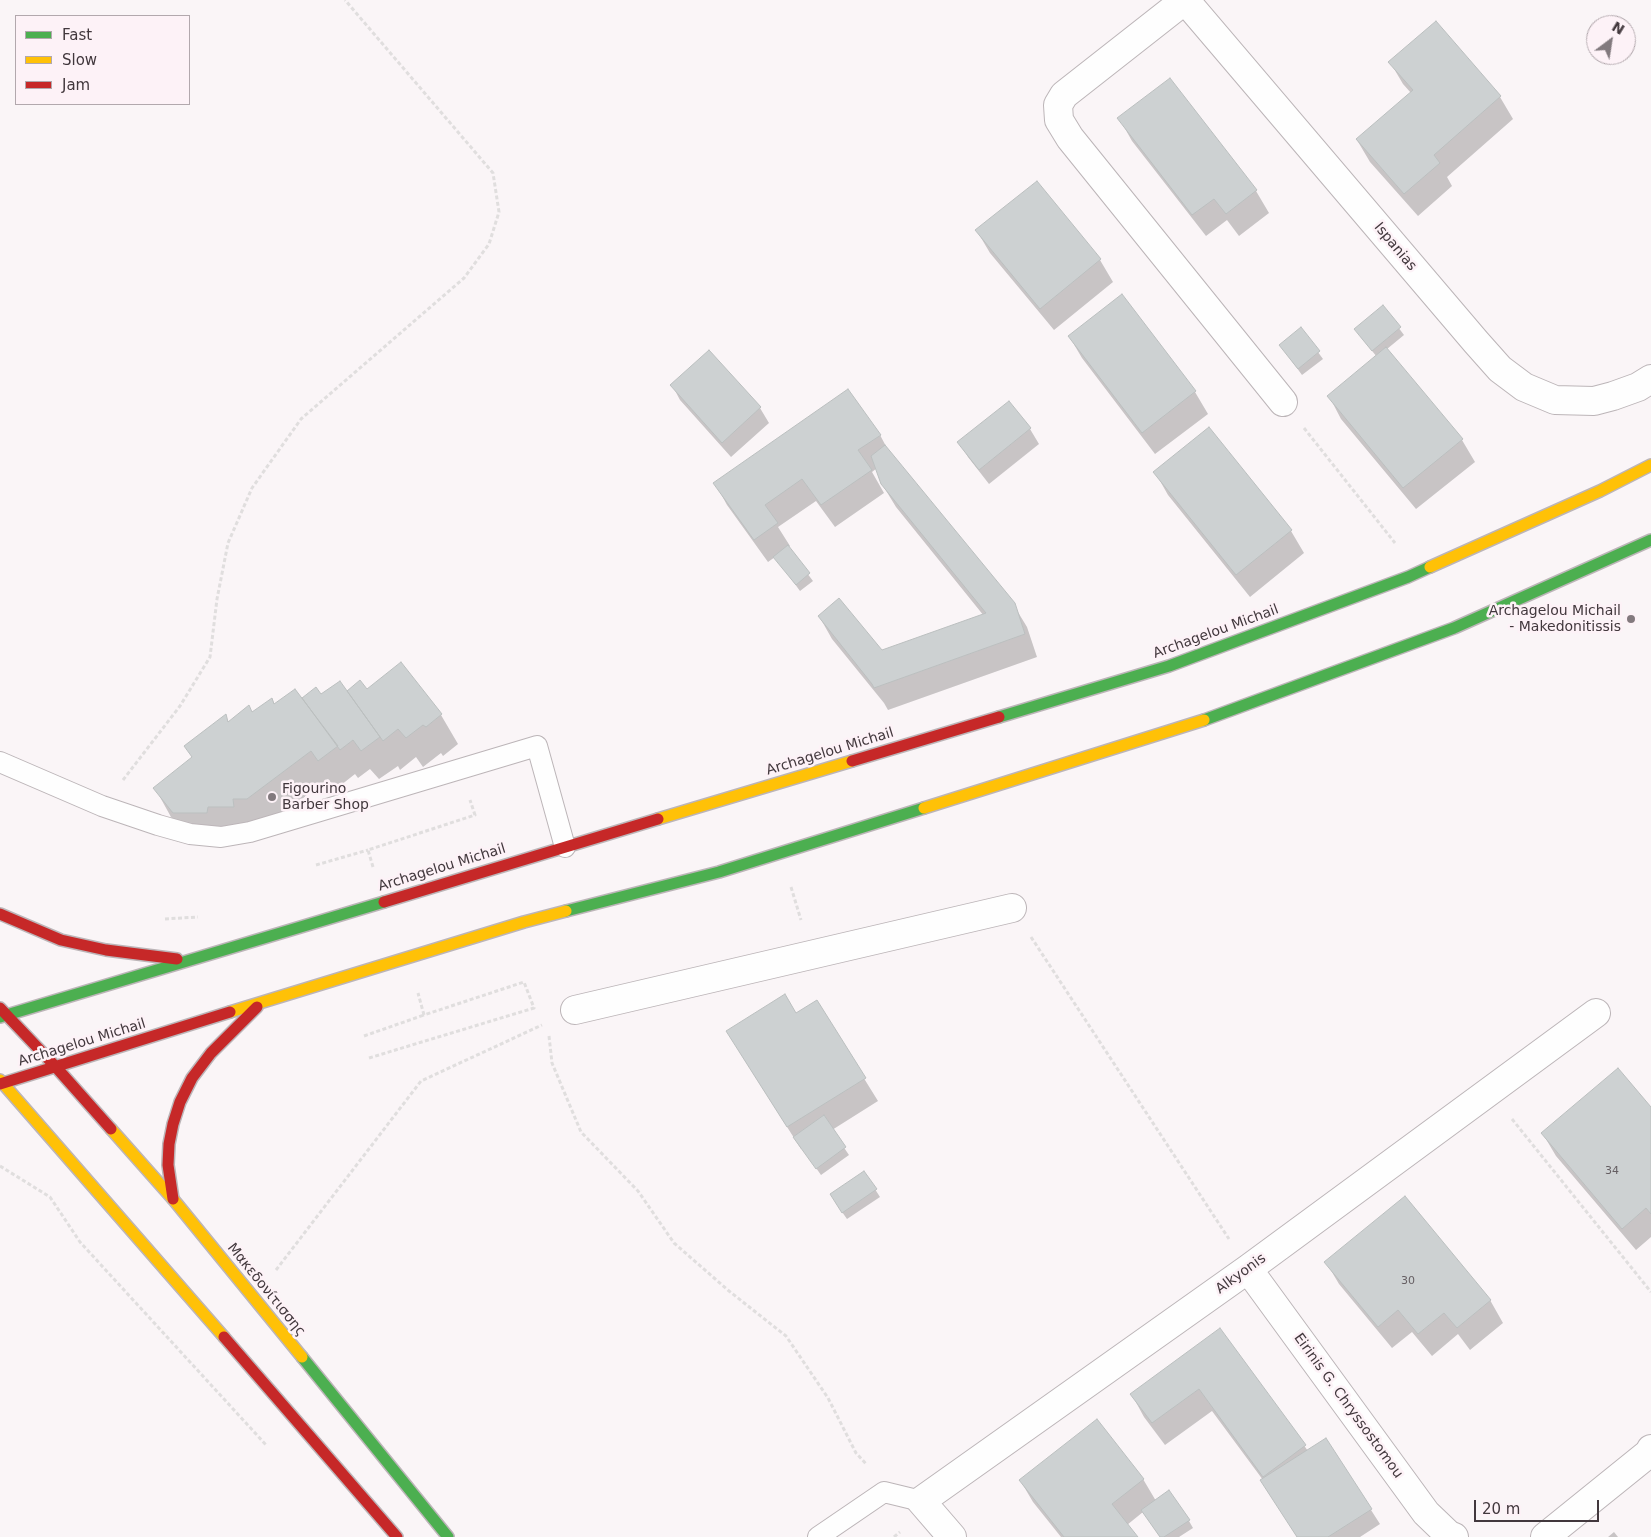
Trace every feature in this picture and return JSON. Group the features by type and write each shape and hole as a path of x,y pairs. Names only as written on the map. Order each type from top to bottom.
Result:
{"main road":[{"name":"Archagelou Michail","path":"2,1013 186,960 1169,666 1408,577 1600,492 1651,466"},
{"name":"Archagelou Michail","path":"1,1083 524,922 719,872 1191,724 1454,628 1651,540"},
{"path":"0,914 61,940 106,950 186,960"},
{"path":"173,1199 168,1165 169,1144 180,1102 192,1078 211,1053 262,1003"},
{"name":"Μακεδονίτισσης","path":"2,1013 55,1066 173,1199 448,1537"},
{"path":"1,1083 397,1537"}],"street":[{"name":"Ispanias","path":"1185,0 1500,368 1524,387 1555,400 1594,401 1638,387 1651,379"},
{"path":"1185,0 1064,95 1058,106 1059,120 1070,138 1283,402"},
{"path":"575,1010 1012,908"},
{"name":"Alkyonis","path":"921,1501 1248,1269 1596,1013"},
{"name":"Eirinis G. Chryssostomou","path":"1248,1269 1426,1513 1449,1535 1454,1537"},
{"path":"1545,1537 1649,1453 1651,1449"},
{"path":"921,1501 952,1537"}],"lane":[{"path":"0,762 102,806 190,834 221,837 250,832 537,746 565,847"},
{"path":"818,1537 884,1492 921,1501"}],"path":[{"path":"102,806 180,706 210,657 217,599 228,543 252,488 301,419 464,278 489,244 499,212 493,173 345,0"},
{"path":"1283,402 1418,572"},
{"path":"316,865 368,850 475,814 470,800 461,802"},
{"path":"368,850 374,871"},
{"path":"781,853 811,955"},
{"path":"1012,908 1248,1269"},
{"path":"156,920 203,917"},
{"path":"364,1036 524,982 534,1008 369,1058"},
{"path":"418,992 424,1015"},
{"path":"254,1299 421,1081 575,1010"},
{"path":"548,1023 552,1063 581,1132 638,1192 674,1243 786,1336 828,1398 856,1454 868,1466"},
{"path":"1490,1091 1651,1292"},
{"path":"0,1166 50,1197 80,1242 273,1453"}],"building":[{"path":"1436,21 1501,96 1434,155 1440,163 1404,194 1356,139 1413,90 1388,62"},
{"path":"1170,78 1257,190 1226,214 1214,199 1192,215 1117,118"},
{"path":"1037,181 1101,259 1040,309 975,230"},
{"path":"1122,294 1196,391 1142,433 1068,336"},
{"path":"1383,305 1401,327 1372,351 1354,329"},
{"path":"1301,327 1320,351 1298,369 1279,345"},
{"path":"1386,347 1463,439 1403,488 1327,396"},
{"path":"709,350 761,407 722,443 670,385"},
{"path":"848,389 881,435 858,450 872,470 821,505 802,479 765,505 778,523 754,540 713,483"},
{"path":"1009,401 1031,428 979,470 957,442"},
{"path":"1209,427 1292,530 1236,575 1153,472"},
{"path":"885,445 1015,603 1025,634 874,688 818,616 839,598 882,650 986,613 881,484 871,456"},
{"path":"788,545 810,573 796,585 773,557"},
{"path":"401,662 442,714 426,727 423,725 406,738 398,729 383,741 347,691 360,680 367,689"},
{"path":"340,681 380,737 361,751 353,740 340,750 302,698 316,687 321,694"},
{"path":"295,689 338,746 318,761 311,751 247,799 233,799 234,807 208,807 207,813 173,813 153,788 192,757 184,746 226,714 228,722 249,705 252,712 272,698 274,704"},
{"path":"785,994 796,1013 817,1000 866,1078 787,1127 726,1031"},
{"path":"1618,1068 1651,1107 1651,1214 1646,1208 1622,1229 1541,1133"},
{"path":"824,1115 846,1147 816,1169 793,1137"},
{"path":"864,1171 877,1189 842,1213 830,1194"},
{"path":"1405,1196 1491,1300 1457,1328 1444,1313 1418,1334 1398,1310 1378,1327 1324,1262"},
{"path":"1220,1328 1306,1445 1263,1477 1199,1389 1152,1423 1130,1394"},
{"path":"1097,1419 1144,1479 1112,1504 1138,1537 1064,1537 1019,1480"},
{"path":"1326,1438 1372,1509 1328,1537 1297,1537 1260,1480"},
{"path":"1169,1490 1190,1520 1164,1537 1160,1537 1141,1510"}],"traffic: fast":[{"path":"1204,720 1454,628 1651,540"},
{"path":"999,717 1169,666 1408,577 1430,567"},
{"path":"566,911 719,872 924,808"},
{"path":"0,1017 384,902"},
{"path":"302,1357 448,1537"}],"traffic: slow":[{"path":"1430,567 1600,491 1651,465"},
{"path":"924,808 1204,720"},
{"path":"658,819 852,761"},
{"path":"230,1012 524,922 566,911"},
{"path":"0,1080 224,1337"},
{"path":"111,1129 173,1199 302,1357"}],"traffic: jam":[{"path":"852,761 999,717"},
{"path":"384,902 658,819"},
{"path":"0,914 61,940 106,950 177,959"},
{"path":"173,1199 168,1165 169,1144 180,1102 192,1078 211,1053 257,1007"},
{"path":"0,1008 111,1129"},
{"path":"0,1084 230,1012"},
{"path":"224,1337 397,1537"}],"place":[{"name":"Archagelou Michail - Makedonitissis","path":"1631,619"},
{"name":"Figourino Barber Shop","path":"272,797"}]}
